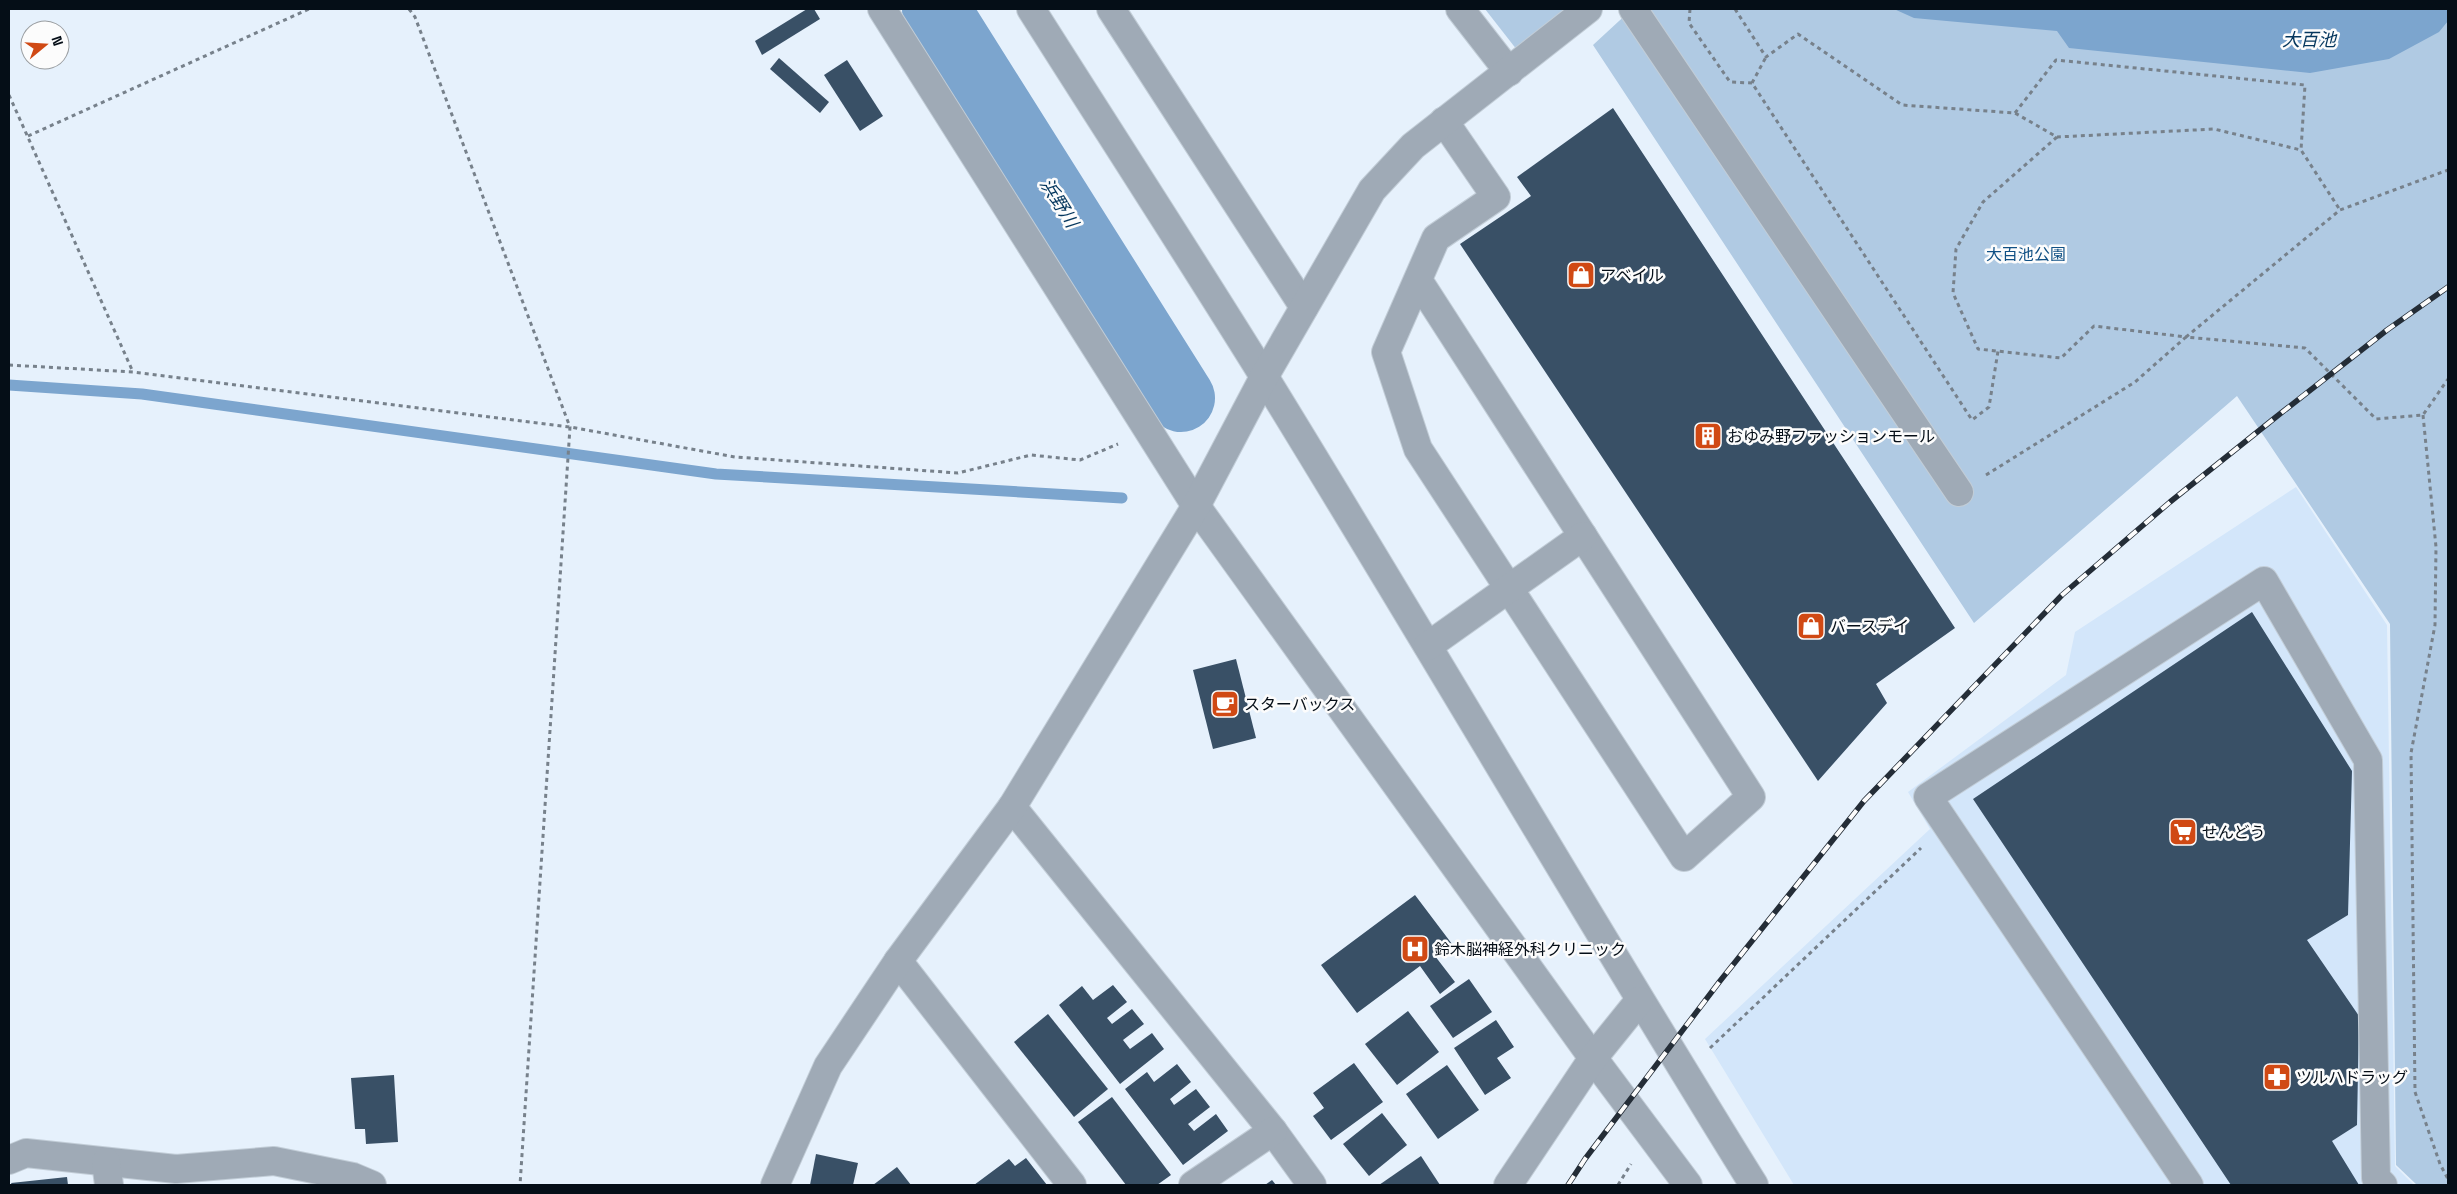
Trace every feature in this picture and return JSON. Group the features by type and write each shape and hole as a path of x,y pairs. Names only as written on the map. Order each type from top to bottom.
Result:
{"street":[{"path":"882,9 1196,506 1594,1058 1688,1185"},
{"path":"1031,9 1264,377 1428,646 1639,1001 1754,1185"},
{"path":"1112,9 1304,307"},
{"path":"1460,9 1509,72"},
{"path":"775,1185 828,1066 898,961 1012,808 1196,506 1264,377 1372,190 1413,146 1588,9"},
{"path":"1633,9 1959,492"},
{"path":"1418,280 1751,797 1684,857 1418,449 1386,352 1436,238 1496,197 1444,121"},
{"path":"1428,646 1583,536"},
{"path":"2189,1185 1928,797 2264,581 2368,760 2376,1178 2383,1185"},
{"path":"1012,808 1273,1131 1312,1185"},
{"path":"898,961 1072,1185"},
{"path":"1508,1185 1594,1058 1639,1001"},
{"path":"1193,1185 1273,1131"},
{"path":"9,1160 26,1153 108,1174 274,1161 353,1177 372,1185"}],"path":[{"path":"28,136 309,9"},
{"path":"409,9 415,17 570,427 520,1185"},
{"path":"1690,9 1689,23 1730,82 1752,83"},
{"path":"1735,9 1766,57"},
{"path":"1752,83 1766,57 1798,34 1902,105 2015,113 2057,137 2214,128 2301,150"},
{"path":"2015,113 2056,60 2305,85 2301,150 2340,210"},
{"path":"1752,83 1972,420 1989,408 1998,351"},
{"path":"9,96 133,372"},
{"path":"2057,137 1983,202 1956,249 1953,293 1978,349 2060,358 2094,326 2305,348 2376,419 2423,415"},
{"path":"1959,492 2135,382 2186,337 2340,210 2448,170"},
{"path":"9,365 133,372 570,427 735,457 958,473 1031,455 1080,460 1147,431"},
{"path":"2448,379 2423,415 2436,547 2435,625 2410,753 2415,1092 2440,1164 2448,1179"},
{"path":"1684,1073 1919,849 1951,830"}],"shaded area":[{"path":"2296,487 2387,625 2395,1166 2414,1185 1794,1185 1705,1039 1930,829 1908,792 2066,675 2075,632"}],"green space":[{"path":"1485,9 1571,9 1517,50"},
{"name":"大百池公園","path":"1632,9 2448,9 2448,1185 2417,1185 2396,1165 2390,624 2237,396 1974,623 1593,45"}],"water":[{"name":"大百池","path":"1894,9 2448,9 2448,21 2439,32 2389,59 2310,73 2069,48 2057,31 1914,18"}],"building":[{"path":"807,9 814,9 820,19 762,55 755,41"},
{"path":"779,58 829,102 820,113 770,69"},
{"path":"847,60 883,116 860,131 824,75"},
{"name":"おゆみ野ファッションモール","path":"1613,108 1955,628 1876,684 1887,703 1818,781 1460,244 1531,196 1517,177"},
{"path":"2252,612 2352,771 2348,915 2307,940 2359,1016 2357,1125 2332,1141 2359,1185 2231,1185 1973,799"},
{"name":"スターバックス","path":"1236,659 1256,738 1213,749 1193,670"},
{"path":"1415,895 1452,944 1435,956 1455,982 1440,994 1420,966 1357,1013 1321,965"},
{"path":"1469,979 1492,1012 1453,1038 1430,1006"},
{"path":"1113,985 1127,1002 1107,1018 1112,1024 1132,1009 1144,1024 1123,1040 1130,1049 1152,1033 1164,1049 1120,1084 1059,1005 1082,986 1093,1000"},
{"path":"1408,1011 1439,1052 1397,1085 1365,1044"},
{"path":"1048,1014 1108,1089 1074,1117 1014,1042"},
{"path":"1496,1020 1514,1047 1497,1058 1511,1078 1485,1095 1454,1048"},
{"path":"1354,1063 1383,1102 1331,1140 1313,1116 1324,1108 1313,1093"},
{"path":"1177,1064 1191,1082 1170,1099 1174,1105 1196,1089 1210,1107 1188,1124 1194,1131 1216,1114 1228,1131 1183,1165 1125,1089 1147,1072 1154,1082"},
{"path":"1447,1065 1479,1110 1438,1139 1406,1094"},
{"path":"394,1075 398,1142 366,1144 365,1129 355,1129 351,1078"},
{"path":"1112,1097 1171,1175 1157,1185 1126,1185 1078,1122"},
{"path":"1382,1113 1407,1145 1369,1176 1343,1144"},
{"path":"816,1154 858,1163 853,1185 810,1185"},
{"path":"1421,1156 1440,1185 1379,1185"},
{"path":"1026,1158 1047,1185 974,1185 1009,1159 1015,1166"},
{"path":"897,1167 911,1185 873,1185"},
{"path":"67,1177 68,1185 12,1185 11,1183"},
{"path":"1272,1180 1276,1185 1265,1185"}],"waterway":[{"name":"浜野川","path":"936,9 1181,398"},
{"path":"9,385 142,394 716,474 1122,498"}],"railway":[{"path":"1568,1185 1585,1159 1720,981 1864,801 2062,595 2170,502 2276,417 2387,330 2448,287"}],"place":[{"name":"アベイル","path":"1581,275"},
{"name":"おゆみ野ファッションモール","path":"1708,436"},
{"name":"バースデイ","path":"1811,626"},
{"name":"スターバックス","path":"1225,704"},
{"name":"せんどう","path":"2183,832"},
{"name":"鈴木脳神経外科クリニック","path":"1415,949"},
{"name":"ツルハドラッグ","path":"2277,1077"}]}
